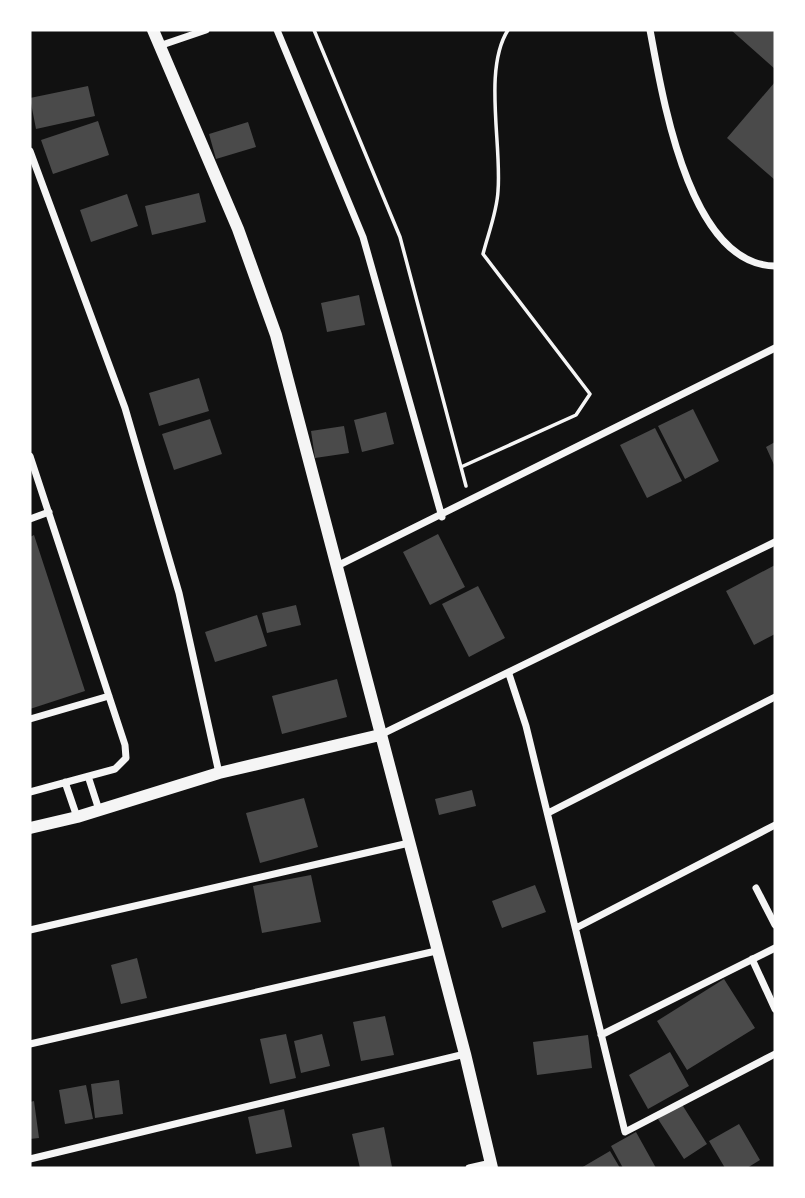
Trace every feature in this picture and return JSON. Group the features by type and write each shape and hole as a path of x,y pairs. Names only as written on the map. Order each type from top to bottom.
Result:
{"street":[{"path":"153,30 263,295 465,1054 491,1166 469,1168"},
{"path":"159,46 206,30"},
{"path":"277,30 363,237 442,517"},
{"path":"650,30 682,171 707,220 728,244 747,258 775,266"},
{"path":"30,151 125,408 179,593 219,772"},
{"path":"337,566 442,517 775,348"},
{"path":"30,456 109,696 126,758 115,769 30,792"},
{"path":"30,487 40,484"},
{"path":"30,519 49,512"},
{"path":"30,828 77,817 219,772 380,735 775,542"},
{"path":"509,674 526,726 625,1132 775,1054"},
{"path":"30,719 109,696"},
{"path":"548,813 775,697"},
{"path":"88,776 99,810"},
{"path":"65,782 77,817"},
{"path":"576,928 775,825"},
{"path":"30,930 409,843"},
{"path":"756,888 775,925"},
{"path":"601,1035 775,948"},
{"path":"30,1044 436,951"},
{"path":"752,959 775,1009"},
{"path":"30,1159 465,1054"}],"path":[{"path":"314,30 400,237 461,467 576,415 590,394 483,254 498,192 496,93 500,42 509,30"}],"building":[{"path":"731,30 775,30 775,69"},
{"path":"775,82 775,180 727,138"},
{"path":"88,86 95,116 36,129 30,98"},
{"path":"98,121 109,155 53,174 41,140"},
{"path":"248,122 256,147 216,159 209,134"},
{"path":"199,193 206,222 152,235 145,206"},
{"path":"127,194 138,226 91,242 80,210"},
{"path":"359,295 365,325 327,332 321,303"},
{"path":"199,378 209,411 159,426 149,393"},
{"path":"693,409 719,461 685,479 658,426"},
{"path":"386,412 394,444 362,452 354,420"},
{"path":"210,419 222,454 174,470 162,434"},
{"path":"344,426 349,453 315,458 311,431"},
{"path":"655,428 682,481 647,498 620,445"},
{"path":"775,442 775,467 766,447"},
{"path":"438,534 465,587 430,605 403,552"},
{"path":"34,535 85,691 30,709 30,537"},
{"path":"775,565 775,634 754,645 726,591"},
{"path":"478,586 505,638 469,657 442,604"},
{"path":"296,605 301,625 267,633 262,613"},
{"path":"257,615 267,646 215,662 205,632"},
{"path":"337,679 347,717 282,734 272,696"},
{"path":"472,790 476,806 439,815 435,799"},
{"path":"304,798 318,847 260,863 246,813"},
{"path":"311,875 321,922 262,933 253,886"},
{"path":"535,885 546,912 502,928 492,901"},
{"path":"137,958 147,998 121,1004 111,965"},
{"path":"724,979 755,1028 687,1070 657,1021"},
{"path":"385,1016 394,1055 361,1061 353,1022"},
{"path":"286,1034 296,1078 270,1084 260,1039"},
{"path":"322,1034 330,1066 301,1073 294,1041"},
{"path":"588,1035 592,1068 537,1075 533,1042"},
{"path":"670,1052 689,1086 648,1109 629,1075"},
{"path":"119,1080 123,1114 95,1118 91,1084"},
{"path":"86,1085 93,1119 65,1124 59,1090"},
{"path":"34,1101 39,1138 30,1139 30,1102"},
{"path":"681,1103 707,1144 684,1159 658,1119"},
{"path":"284,1109 292,1147 256,1154 248,1117"},
{"path":"739,1124 760,1160 747,1168 725,1168 709,1141"},
{"path":"384,1127 392,1167 360,1168 352,1134"},
{"path":"636,1132 656,1168 623,1168 611,1146"},
{"path":"610,1151 620,1168 581,1168"}]}
